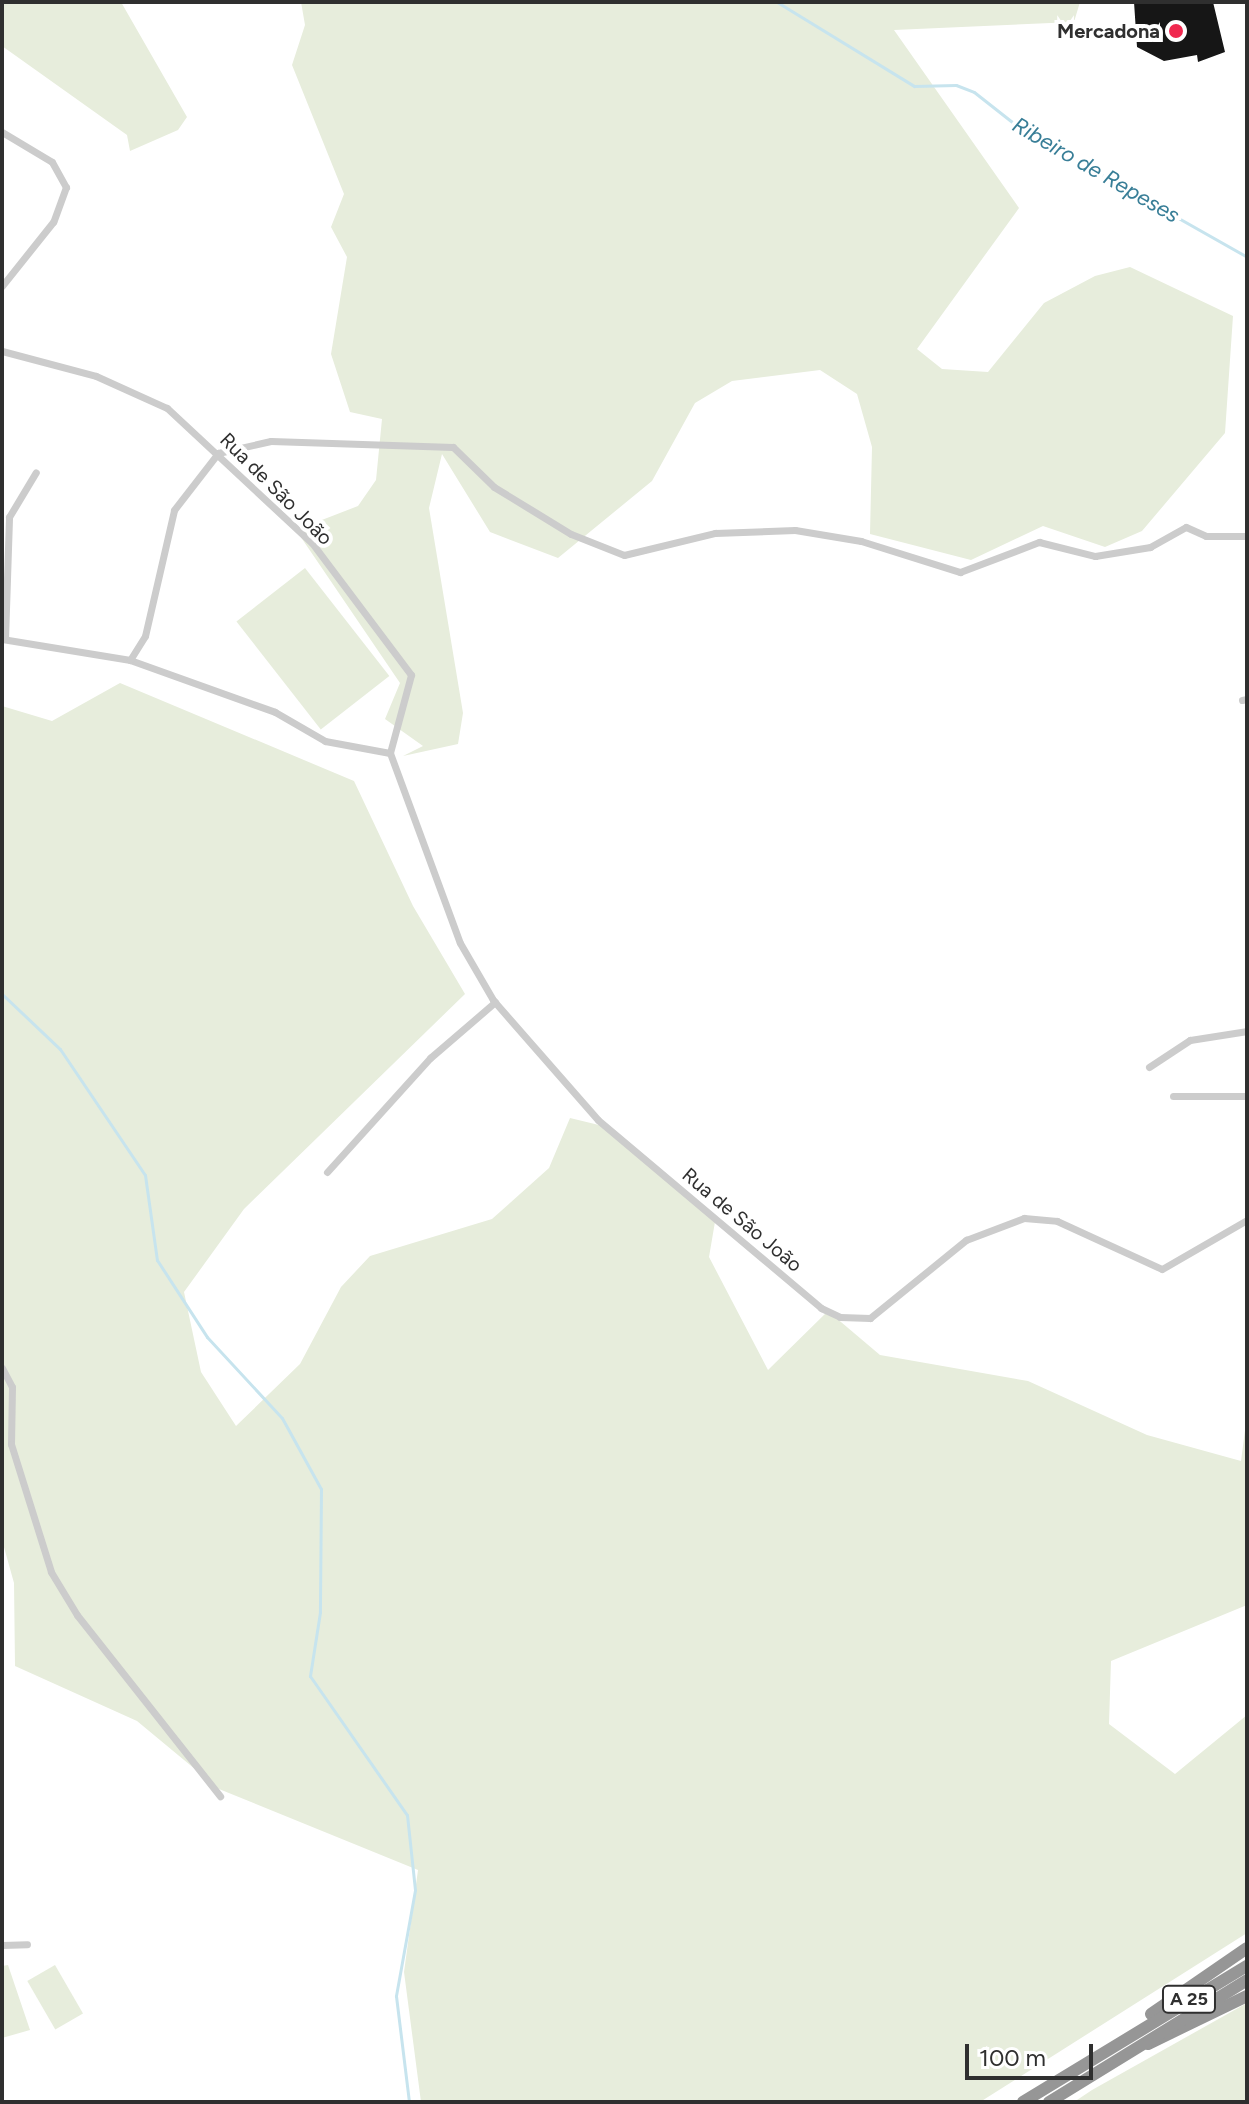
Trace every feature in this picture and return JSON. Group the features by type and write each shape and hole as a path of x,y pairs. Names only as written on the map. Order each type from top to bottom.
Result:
{"highway":[{"path":"1131,2031 1175,1992 1247,1948"},
{"name":"A 25","path":"1023,2102 1131,2031 1247,1966"},
{"name":"A 25","path":"1049,2102 1247,1980"},
{"path":"1130,2050 1247,1996"}],"street":[{"path":"2,132 52,162 66,187 53,222 2,286"},
{"name":"Rua de São João","path":"2,351 144,394 218,453 307,539 411,675 390,753 460,943 495,1002 598,1120 821,1308 840,1317 882,1313 966,1240 1024,1218 1057,1221 1162,1269 1182,1263 1247,1220"},
{"path":"130,660 145,636 174,510 218,453 271,441 453,447 494,487 571,534 624,555 705,535 780,529 861,541 960,572 1039,542 1095,556 1150,547 1186,527 1206,536 1247,536"},
{"path":"36,472 9,517 5,552 4,639 130,660 275,712 325,741 390,753"},
{"path":"327,1172 430,1058 495,1002"},
{"path":"1149,1067 1190,1040 1247,1031"},
{"path":"1173,1096 1247,1096"},
{"path":"2,1368 12,1387 11,1444 51,1572 77,1615 220,1796"},
{"path":"2,1945 27,1944"}],"green space":[{"path":"2,2 121,2 187,117 178,130 130,151 127,135 2,46"},
{"path":"301,2 1080,2 1074,22 894,30 1019,208 917,349 942,369 988,372 1044,303 1095,276 1130,267 1233,316 1225,433 1142,531 1105,547 1043,526 971,560 870,534 872,447 857,394 820,370 732,381 695,403 652,481 558,558 490,532 442,454 429,508 463,713 458,744 403,756 423,746 385,719 400,683 296,530 358,506 376,480 382,419 350,412 331,354 347,257 331,227 344,194 292,65 305,25"},
{"path":"305,568 389,676 321,730 236,622"},
{"path":"120,683 354,781 413,906 465,994 244,1209 184,1292 201,1372 236,1426 300,1364 341,1287 370,1256 492,1219 549,1168 570,1118 603,1126 716,1216 709,1257 768,1370 828,1311 880,1355 1028,1381 1147,1435 1241,1461 1247,1415 1247,1605 1111,1661 1109,1724 1175,1774 1247,1715 1247,1933 980,2102 421,2102 404,1972 418,1870 219,1789 137,1721 15,1666 14,1583 2,1540 2,706 52,721"},
{"path":"8,1965 30,2030 2,2038 2,1966"},
{"path":"55,1965 83,2013 55,2029 27,1981"},
{"path":"1247,2003 1247,2102 1074,2102 1092,2090"}],"building":[{"name":"Mercadona","path":"1134,2 1213,2 1225,52 1198,62 1197,55 1164,61 1137,47"}],"waterway":[{"name":"Ribeiro de Repeses","path":"777,2 914,86 956,85 974,92 1021,129 1247,257"},
{"name":"Ribeiro de Repeses","path":"2,994 60,1049 145,1175 157,1260 207,1337 282,1418 321,1489 320,1612 310,1676 407,1815 415,1890 396,1996 409,2102"}],"place":[{"name":"Mercadona","path":"1176,31"}]}
